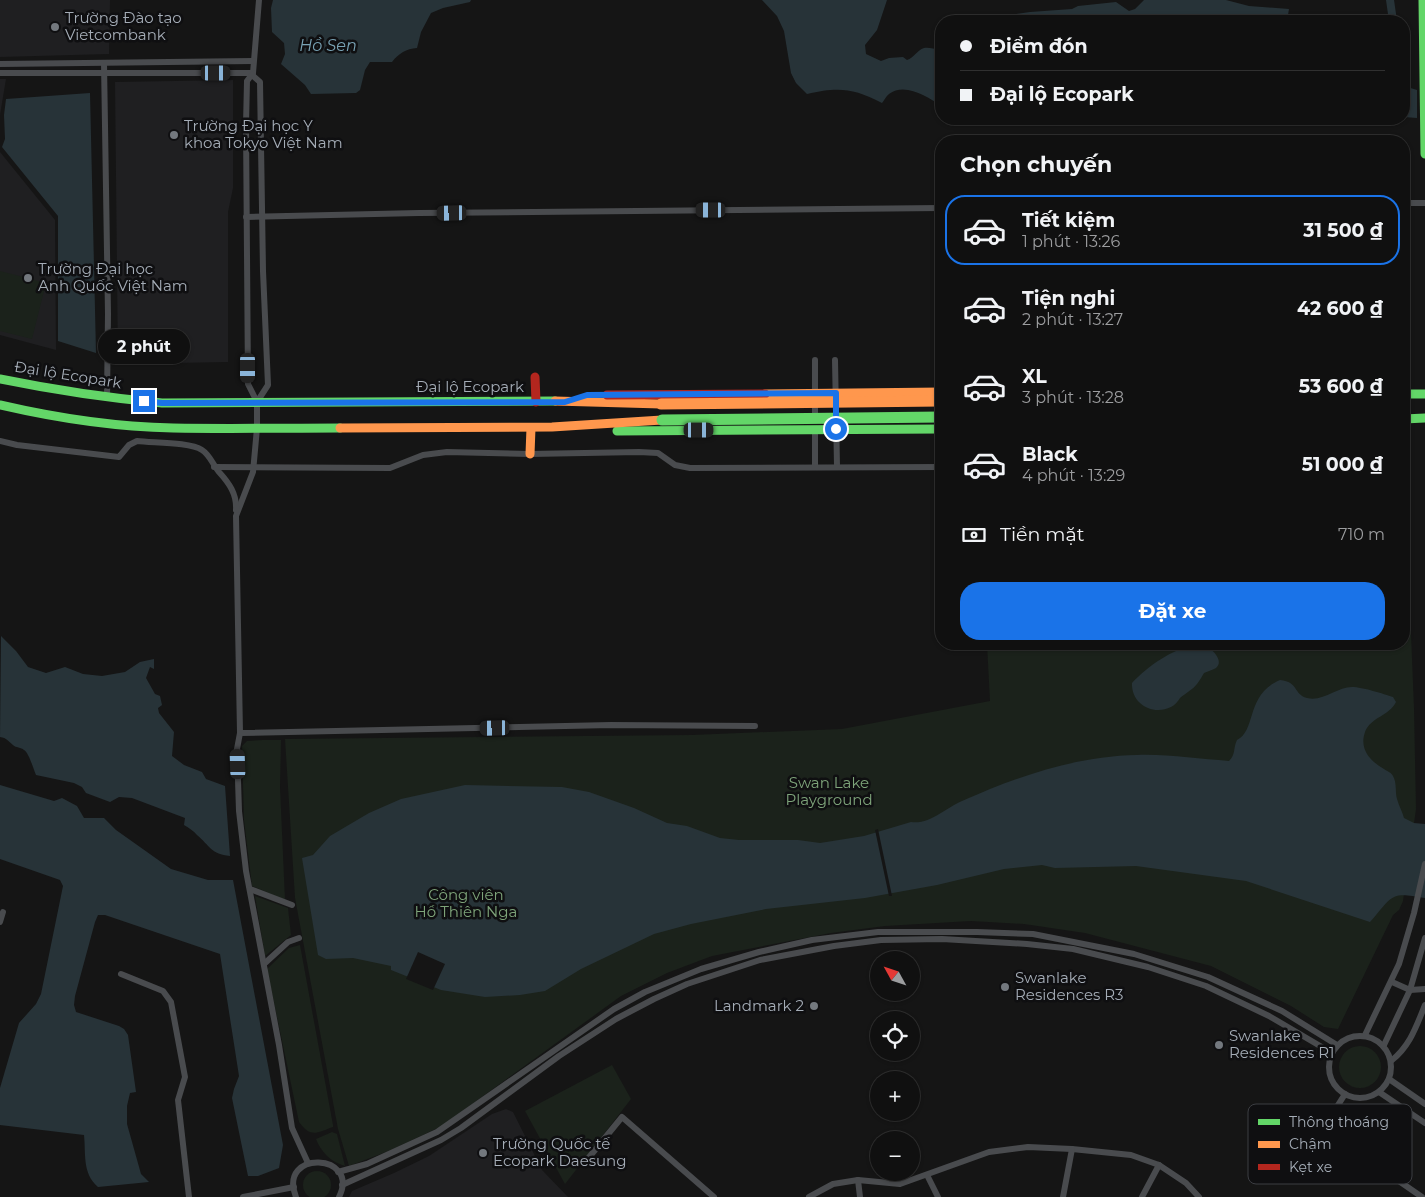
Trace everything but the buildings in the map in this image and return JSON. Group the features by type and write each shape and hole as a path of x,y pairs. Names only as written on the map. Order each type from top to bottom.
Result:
{"main road":[{"path":"1423,0 1425,154"},
{"path":"535,376 536,402"},
{"name":"Đại lộ Ecopark","path":"0,379 106,398 162,403 565,402 661,404 935,401"},
{"path":"565,402 587,395 935,392"},
{"path":"1410,394 1425,394"},
{"path":"0,405 38,414 102,423 171,428 552,428 662,420 935,417"},
{"path":"1410,419 1425,418"},
{"path":"530,454 531,428"},
{"path":"552,428 585,431 935,429"}],"street":[{"path":"236,516 250,483 254,467 258,428 257,402 248,384 246,217 247,81 253,74 259,0"},
{"path":"253,61 2,64 2,73 253,74 260,82 262,216 268,385 257,402"},
{"path":"104,63 108,314 106,398"},
{"path":"1410,203 1425,203"},
{"path":"246,217 935,208"},
{"path":"815,360 815,466"},
{"path":"835,360 837,466"},
{"path":"0,441 17,445 119,457 130,445 137,441 194,446 203,451 228,482 234,493 236,504 240,733 237,749 239,811 246,871 280,1045 292,1128 308,1163"},
{"path":"214,467 390,468 423,455 447,452 530,454 658,453 675,465 690,468 935,467"},
{"path":"240,733 611,725 756,726"},
{"path":"1366,1035 1399,964 1425,864"},
{"path":"250,889 292,905"},
{"path":"0,922 3,912"},
{"path":"898,931 898,940"},
{"path":"338,1172 367,1164 437,1132 554,1049 614,1009 645,992 684,976 758,952 812,940 898,931 1033,934 1120,951 1208,976 1282,1011 1337,1045"},
{"path":"264,964 288,942 299,938"},
{"path":"1384,1045 1410,990 1425,938"},
{"path":"342,1185 441,1140 498,1102 559,1056 616,1020 687,984 760,960 799,952 882,940 942,939 1027,944 1073,949 1148,967 1206,986 1269,1016 1332,1053"},
{"path":"1118,960 1120,951"},
{"path":"121,974 163,991 171,1002 185,1077 178,1100 189,1197"},
{"path":"684,976 687,984"},
{"path":"1392,982 1410,990 1425,990"},
{"path":"1238,1001 1242,992"},
{"path":"1391,1061 1402,1052 1409,1042 1425,1005"},
{"path":"1355,1035 1366,1035 1384,1045 1391,1061 1391,1074 1387,1084 1380,1092 1360,1098 1345,1094 1334,1084 1330,1074 1329,1063 1337,1045 1355,1035"},
{"path":"554,1049 559,1056"},
{"path":"1389,1079 1425,1104"},
{"path":"1380,1092 1397,1104"},
{"path":"1339,1104 1345,1094"},
{"path":"1412,1114 1425,1123"},
{"path":"586,1161 622,1117 714,1197"},
{"path":"437,1132 441,1140"},
{"path":"809,1197 833,1184 858,1180 900,1184 989,1152 1028,1147 1131,1155 1159,1165 1186,1184 1199,1197"},
{"path":"1064,1197 1072,1149"},
{"path":"294,1197 294,1181 299,1170 308,1163 321,1162 328,1163 338,1172 342,1185 339,1197"},
{"path":"1142,1197 1159,1165"},
{"path":"927,1175 938,1197"},
{"path":"858,1180 860,1197"},
{"path":"1403,1184 1422,1197"},
{"path":"243,1197 294,1187"}],"shaded area":[{"name":"Trường Đào tạo Vietcombank","path":"0,0 110,0 109,54 0,57"},
{"path":"0,79 6,79 0,115"},
{"path":"233,80 233,188 228,212 228,362 118,364 115,82"},
{"name":"Trường Đại học Anh Quốc Việt Nam","path":"0,152 55,220 56,350 0,335"},
{"name":"Trường Quốc tế Ecopark Daesung","path":"506,1109 513,1112 542,1170 568,1197 349,1197 352,1191 429,1156 492,1114"}],"green space":[{"path":"0,271 46,283 32,339 0,331"},
{"name":"Công viên Hồ Thiên Nga","path":"1410,608 1416,809 1403,901 1399,910 1393,915 1338,1029 1324,1027 1291,1006 1211,966 1085,933 1024,924 971,921 885,926 831,933 712,956 667,973 621,996 442,1126 391,1150 349,1166 338,1129 295,898 285,739 692,735 842,729 990,701 987,650 1410,650"},
{"path":"281,740 280,787 285,900 252,886 244,820 242,746 247,741"},
{"path":"255,896 288,908 291,935 265,956"},
{"path":"300,945 333,1125 333,1127 314,1133 307,1130 299,1122 267,969 289,948"},
{"path":"1360,1046 1375,1052 1381,1067 1375,1082 1360,1088 1345,1082 1339,1067 1345,1052"},
{"path":"612,1065 631,1099 565,1184 525,1111"},
{"path":"332,1132 337,1134 345,1166 327,1156 316,1139"},
{"path":"312,1172 322,1172 330,1180 330,1190 322,1198 312,1198 304,1190 304,1180"}],"water":[{"name":"Hồ Sen","path":"273,0 471,0 470,2 443,8 431,13 421,32 417,48 403,52 392,62 370,62 365,70 360,90 356,93 311,94 305,85 281,64 285,54 284,43 272,32 271,8"},
{"path":"762,0 887,0 877,30 865,45 866,54 881,61 889,58 903,57 907,60 912,58 919,50 924,48 935,49 935,102 909,90 895,91 888,95 882,103 862,94 845,90 828,90 807,94 796,83 791,73 784,31 777,16"},
{"path":"1144,0 1226,0 1249,6 1289,9 1288,15 1008,15 1072,9 1078,6 1116,2 1129,11 1135,9"},
{"path":"1410,88 1417,90 1417,118 1410,117"},
{"path":"90,93 96,353 58,341 58,216 2,147 5,139 4,115 6,99"},
{"path":"1,636 28,667 46,673 65,667 83,674 102,676 125,672 140,662 154,659 154,669 150,667 146,678 155,694 160,696 162,705 158,708 159,713 174,732 172,756 184,765 202,772 206,779 225,786 230,856 211,849 184,825 185,818 132,798 119,797 110,802 86,793 82,787 74,783 36,775 26,752 0,737"},
{"path":"1178,650 1211,650 1216,655 1219,662 1216,668 1204,673 1196,685 1171,707 1157,710 1150,709 1135,697 1132,683 1145,670"},
{"path":"1280,680 1290,683 1303,696 1313,699 1352,687 1367,689 1393,697 1396,702 1393,707 1371,723 1365,732 1363,744 1370,758 1393,776 1397,799 1404,818 1414,823 1425,824 1425,898 1404,895 1393,898 1388,901 1370,922 1246,881 1136,866 1055,868 1042,865 1004,869 937,885 865,898 766,909 691,924 654,934 581,969 545,991 520,995 485,997 441,990 391,970 391,966 353,958 326,959 318,955 302,858 313,855 330,836 369,813 401,799 465,785 562,787 589,792 634,808 667,823 687,826 720,838 739,840 798,840 820,843 864,836 911,822 931,819 956,804 990,789 1044,770 1081,761 1118,756 1149,755 1229,761 1233,756 1237,740 1247,729 1261,694 1269,686"},
{"path":"0,785 54,801 62,798 77,806 84,818 104,818 116,830 171,869 208,880 233,880 283,1145 279,1168 258,1176 248,1176 232,1098 239,1076 220,954 105,915 98,915 95,922 74,1005 76,1012 119,1026 128,1035 136,1092 130,1093 127,1106 127,1124 141,1174 149,1182 98,1187 89,1176 87,1169 84,1135 0,1125 0,1088 19,1023 36,1004 41,994 63,886 60,880 0,859"}],"pier":[{"path":"878,829 892,896 889,896 875,830"},
{"path":"418,952 445,964 433,990 406,979"}],"waterway":[{"path":"1390,0 1392,15"}],"traffic: fast":[{"path":"1423,0 1425,154"},
{"path":"0,379 40,387 162,403 555,401"},
{"path":"1410,394 1425,394"},
{"path":"0,405 64,418 129,426 340,428"},
{"path":"662,420 935,417"},
{"path":"1410,419 1425,418"},
{"path":"617,431 935,429"}],"traffic: slow":[{"path":"765,394 935,392"},
{"path":"555,401 661,404"},
{"path":"661,404 935,401"},
{"path":"340,428 552,427 662,420"},
{"path":"530,454 531,428"}],"traffic: jam":[{"path":"535,377 536,402"},
{"path":"607,395 765,394"}],"place":[{"name":"Trường Đào tạo Vietcombank","path":"55,27"},
{"name":"Trường Đại học Y khoa Tokyo Việt Nam","path":"174,135"},
{"name":"Trường Đại học Anh Quốc Việt Nam","path":"28,278"},
{"name":"Swanlake Residences R3","path":"1005,987"},
{"name":"Landmark 2","path":"814,1006"},
{"name":"Swanlake Residences R1","path":"1219,1045"},
{"name":"Trường Quốc tế Ecopark Daesung","path":"483,1153"}],"route":[{"path":"144,401 162,403 565,402 587,395 836,393 836,429"}],"park label":[{"name":"Swan Lake Playground","path":"829,792"}]}
